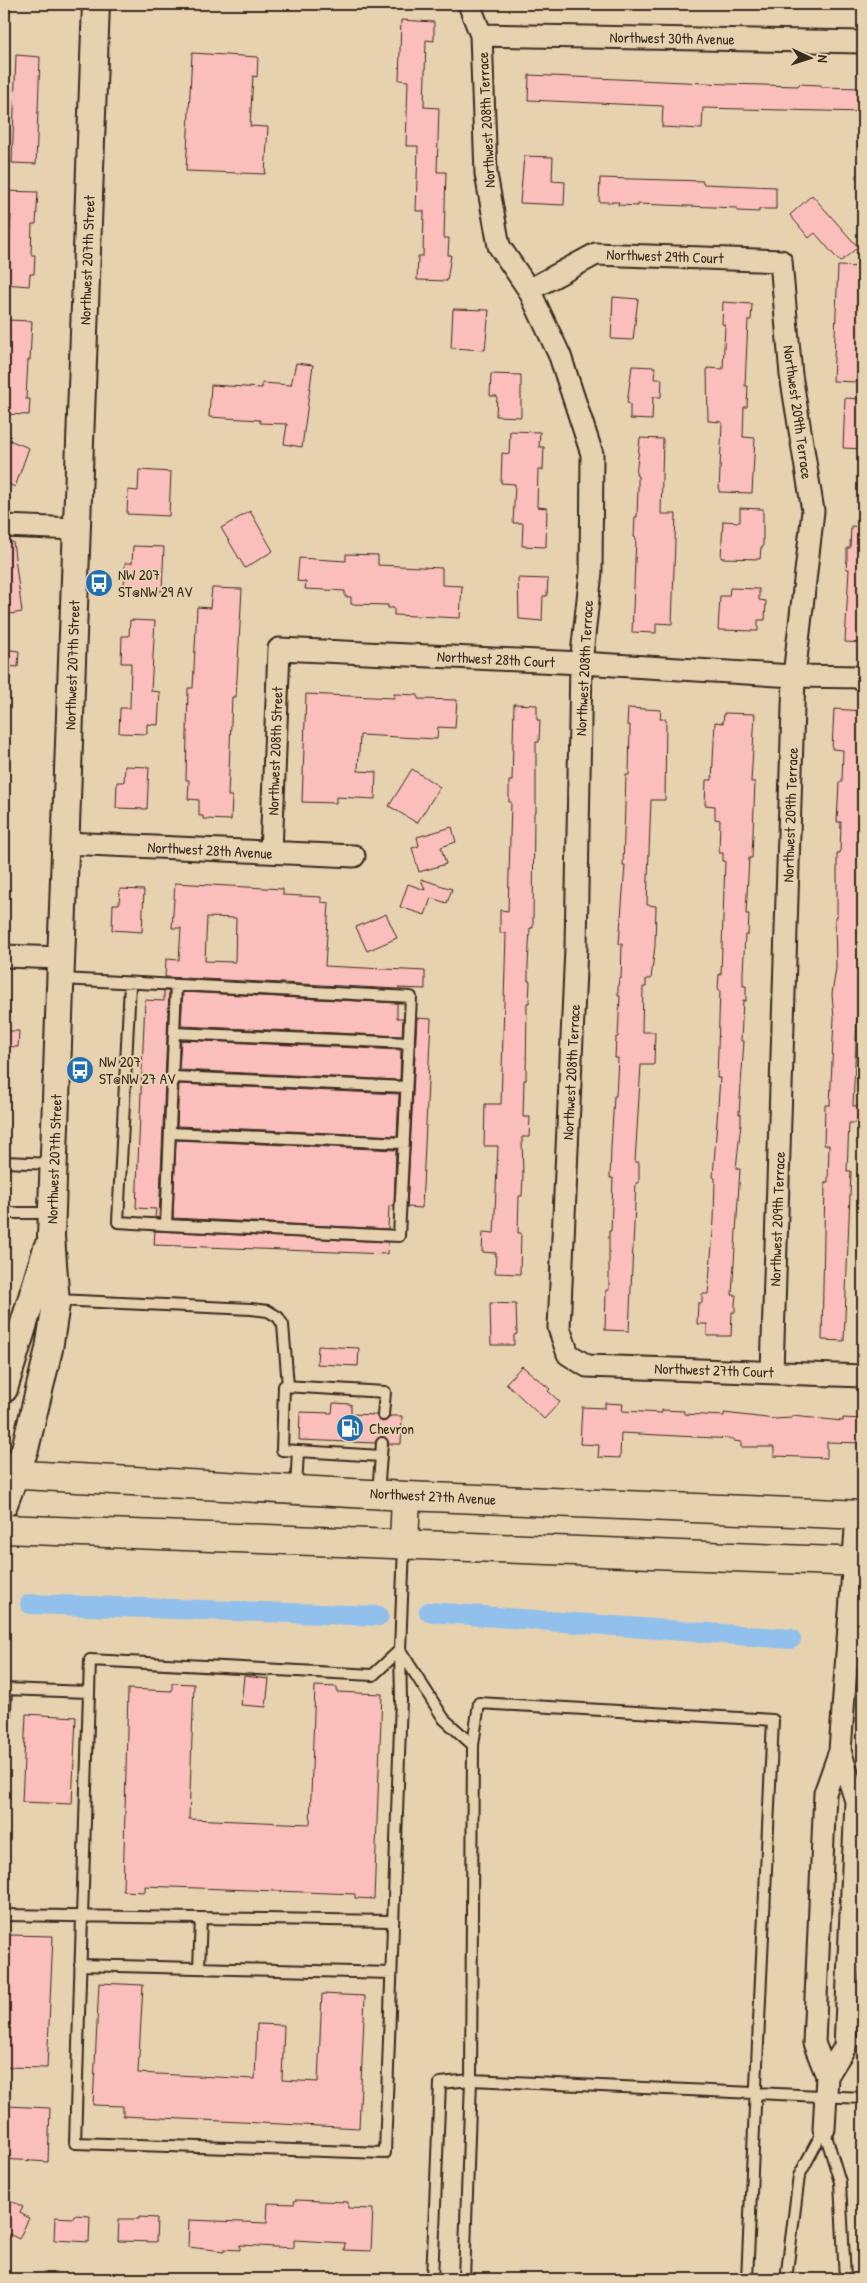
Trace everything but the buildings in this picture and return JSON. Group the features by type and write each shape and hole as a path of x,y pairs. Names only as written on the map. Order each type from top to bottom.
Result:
{"main road":[{"name":"Northwest 27th Avenue","path":"10,1474 406,1496 860,1515"},
{"path":"404,1545 406,1496"},
{"path":"4,1529 859,1562"}],"street":[{"name":"Northwest 207th Street","path":"4,1504 10,1474 26,1449 38,1402 49,1349 56,1300 51,1225 96,4"},
{"name":"Northwest 208th Terrace","path":"469,4 481,35 486,174 499,246 529,290 560,356 592,454 591,572 581,664 576,948 559,1328 568,1354"},
{"name":"Northwest 30th Avenue","path":"481,35 863,42"},
{"name":"Northwest 29th Court","path":"529,290 596,254 781,261"},
{"name":"Northwest 209th Terrace","path":"772,1372 794,676 813,511 791,375 781,261"},
{"path":"4,526 77,529"},
{"name":"Northwest 28th Court","path":"278,649 794,676 863,677"},
{"name":"Northwest 208th Street","path":"271,852 278,649"},
{"name":"Northwest 28th Avenue","path":"65,843 354,856"},
{"path":"4,956 61,968"},
{"name":"Northwest 207th Street","path":"4,1388 51,1225"},
{"name":"Northwest 27th Court","path":"568,1354 587,1366 863,1376"},
{"path":"824,2128 826,2086 814,2043 825,1793 840,1751 859,1562 860,1515"},
{"path":"826,2086 845,2047 856,1801 840,1751"}],"lane":[{"path":"61,968 130,984 411,997 400,1236 118,1222 130,984"},
{"path":"166,1224 176,986"},
{"path":"174,1033 408,1044"},
{"path":"172,1078 406,1087"},
{"path":"170,1134 404,1143"},
{"path":"4,1162 54,1164"},
{"path":"4,1213 51,1225"},
{"path":"56,1300 210,1306 268,1311 278,1317 283,1325 288,1386"},
{"path":"381,1456 282,1450 284,1386 385,1392 383,1415"},
{"path":"378,1494 382,1443"},
{"path":"296,1489 298,1451"},
{"path":"400,1650 373,1675 90,1660 75,2143 385,2153 401,1699 400,1650 404,1545"},
{"path":"400,1650 444,1719 473,1745"},
{"path":"4,1734 5,1689 88,1692"},
{"path":"464,2279 471,2080 473,1745 480,1703 773,1720 747,2279"},
{"path":"4,1915 392,1921"},
{"path":"199,1968 200,1918"},
{"path":"80,1965 391,1973"},
{"path":"432,2279 440,2083 471,2080 755,2093 826,2086 863,2098"},
{"path":"786,2279 799,2176 824,2128"},
{"path":"824,2128 840,2182 845,2279"}],"waterway":[{"path":"30,1604 379,1616"},
{"path":"429,1612 791,1639"}],"place":[{"name":"NW 207 ST@NW 29 AV","path":"99,583"},
{"name":"NW 207 ST@NW 27 AV","path":"80,1070"},
{"name":"Chevron","path":"350,1428"}]}
